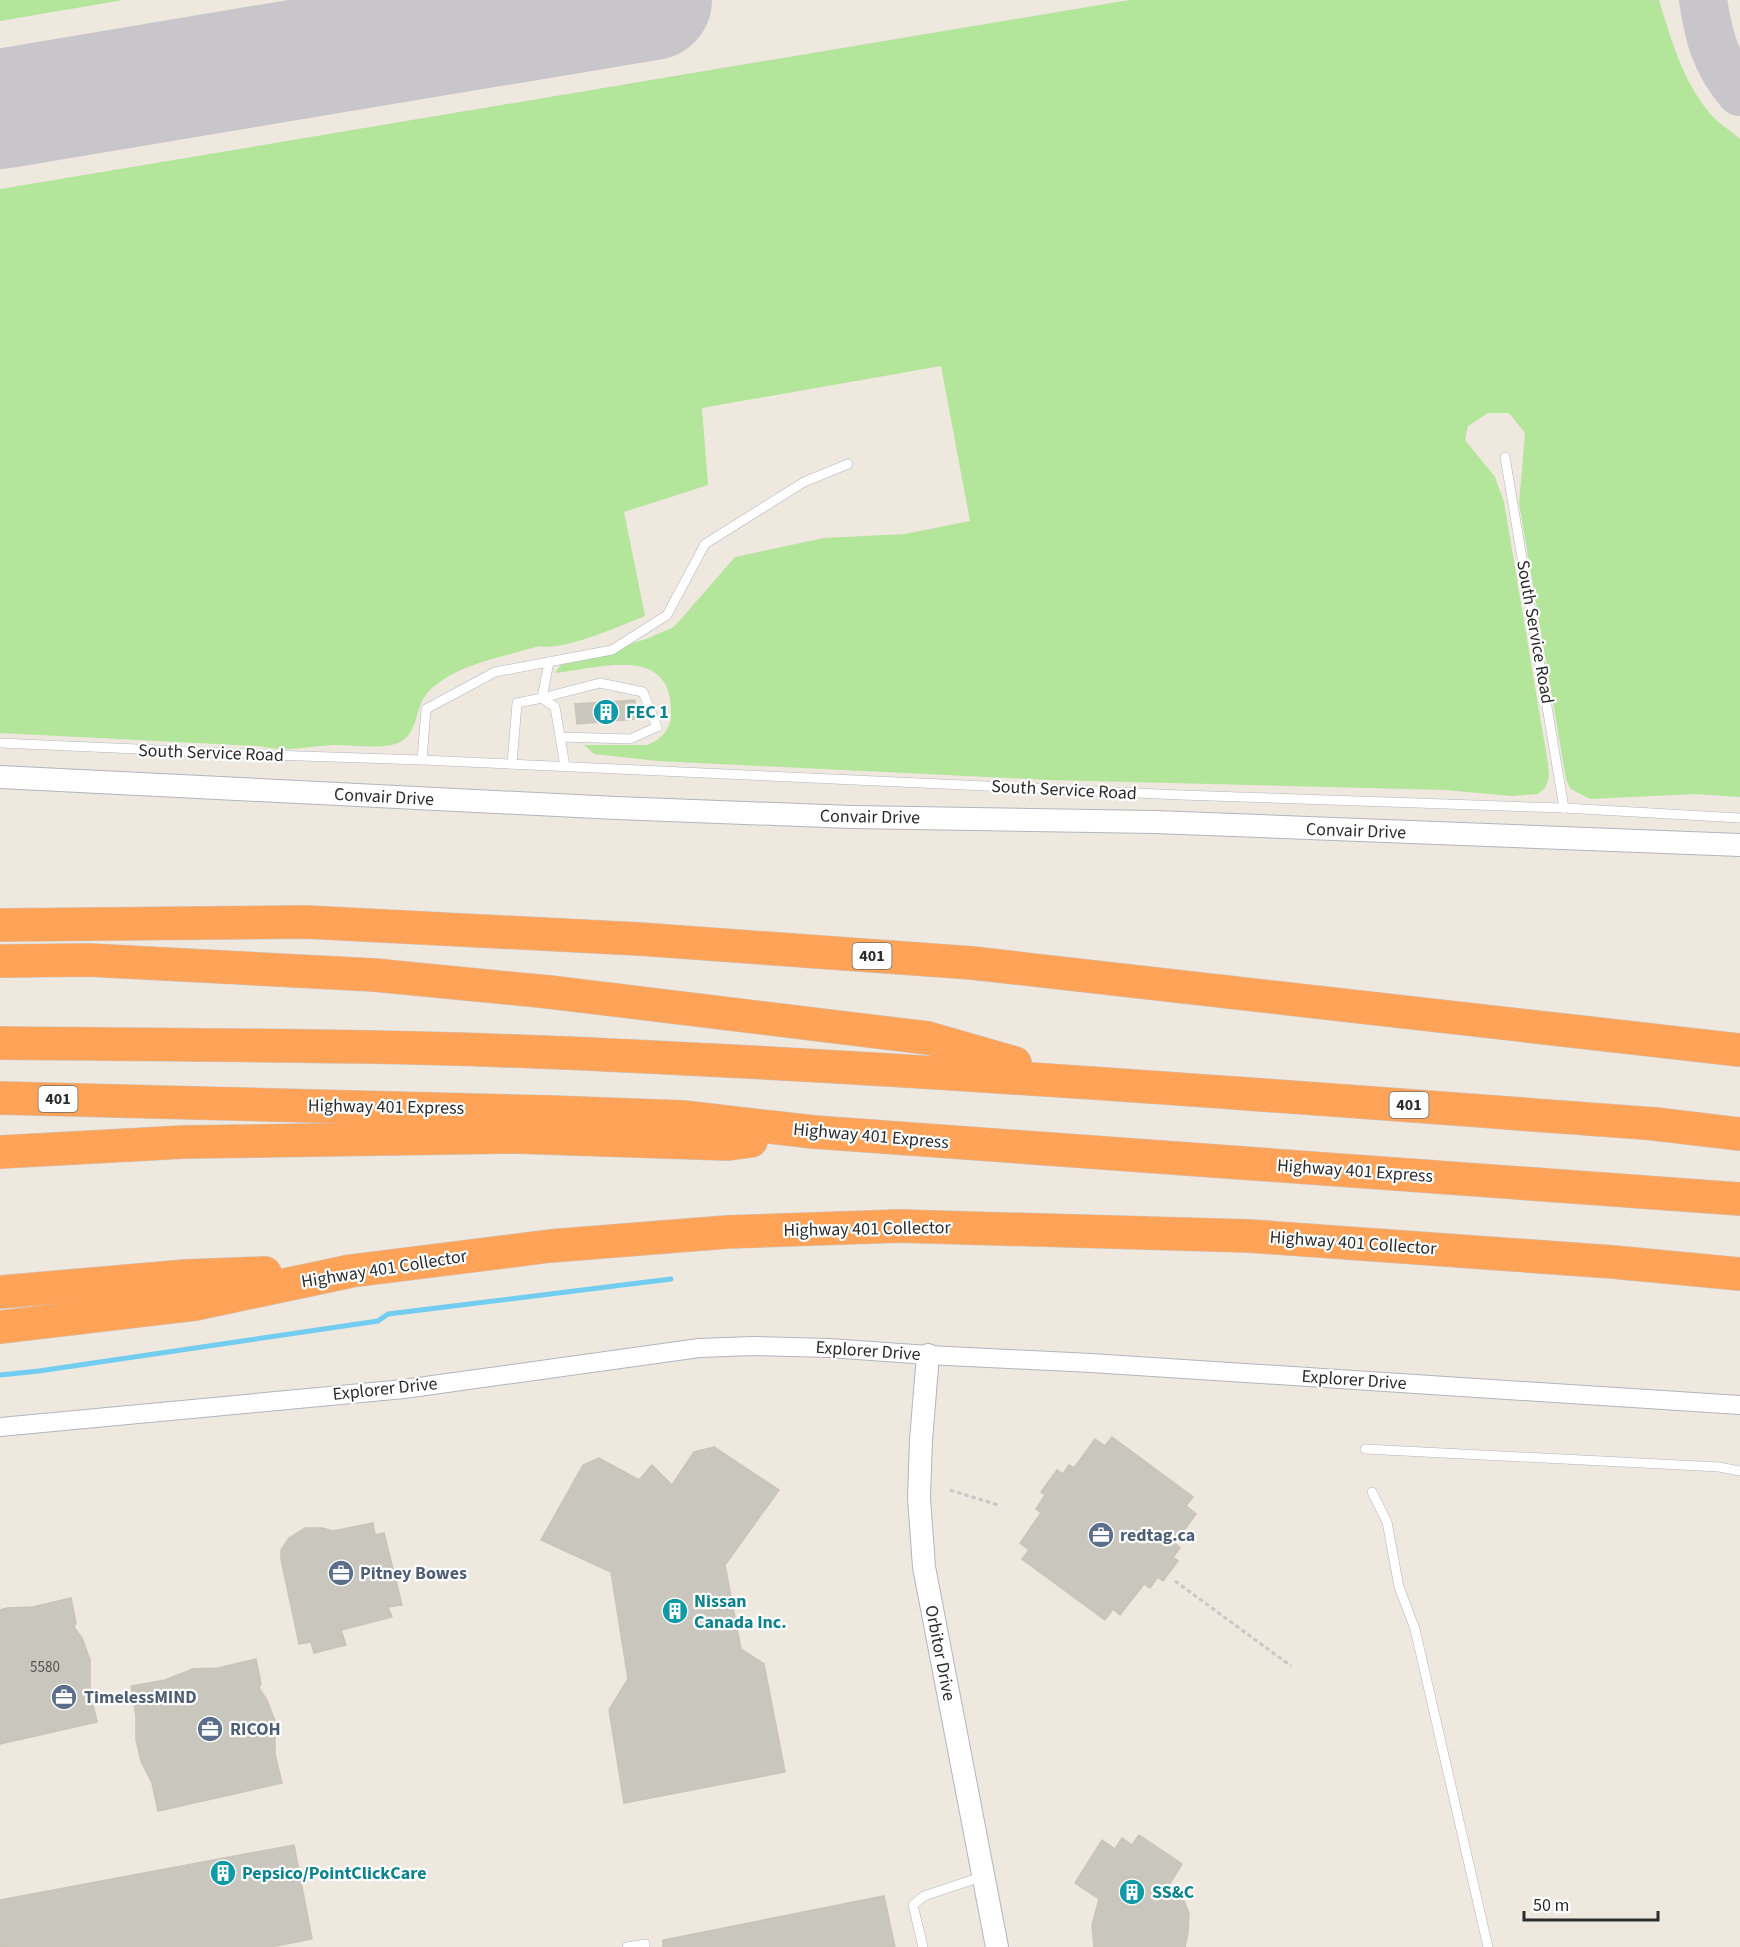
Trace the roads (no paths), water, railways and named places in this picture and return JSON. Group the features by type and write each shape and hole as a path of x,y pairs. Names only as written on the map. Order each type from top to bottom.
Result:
{"highway":[{"name":"401","path":"0,925 306,922 639,939 972,963 1740,1050"},
{"path":"0,961 89,960 374,975 549,992 928,1038 1077,1080"},
{"name":"401","path":"0,1043 248,1045 604,1054 1077,1080 1655,1124 1740,1134"},
{"name":"Highway 401 Express","path":"0,1098 563,1112 683,1118 814,1132 1740,1200"},
{"path":"0,1152 184,1142 516,1137 728,1144 814,1132"},
{"name":"Highway 401 Collector","path":"0,1327 195,1304 351,1271 550,1245 727,1232 899,1226 1249,1236 1613,1262 1740,1274"},
{"path":"0,1292 186,1276 351,1271"}],"street":[{"name":"Convair Drive","path":"0,777 616,808 851,817 1155,822 1740,845"},
{"name":"Explorer Drive","path":"0,1427 404,1389 699,1348 830,1348 1740,1405"},
{"name":"Orbitor Drive","path":"928,1355 919,1498 924,1567 997,1947"}],"lane":[{"name":"South Service Road","path":"1505,457 1564,808"},
{"path":"422,760 426,709 495,672 612,650 667,615 705,544 804,482 848,464"},
{"path":"542,698 549,662"},
{"path":"512,764 517,703 600,682 643,693 657,727 630,739 560,737"},
{"path":"542,698 555,707 565,766"},
{"name":"South Service Road","path":"0,743 565,766 1181,795 1564,808 1740,818"},
{"path":"1365,1449 1719,1467 1740,1471"},
{"path":"1372,1492 1387,1522 1399,1587 1414,1629 1488,1947"},
{"path":"923,1947 913,1905 924,1896 984,1876"},
{"path":"627,1947 645,1944 645,1947"}],"waterway":[{"path":"0,1375 378,1321 388,1314 671,1279"}],"place":[{"name":"FEC 1","path":"606,712"},
{"name":"redtag.ca","path":"1101,1535"},
{"name":"Pitney Bowes","path":"341,1573"},
{"name":"Nissan Canada Inc.","path":"675,1611"},
{"name":"TimelessMIND","path":"64,1697"},
{"name":"RICOH","path":"210,1729"},
{"name":"Pepsico/PointClickCare","path":"223,1873"},
{"name":"SS&C","path":"1132,1892"}]}
